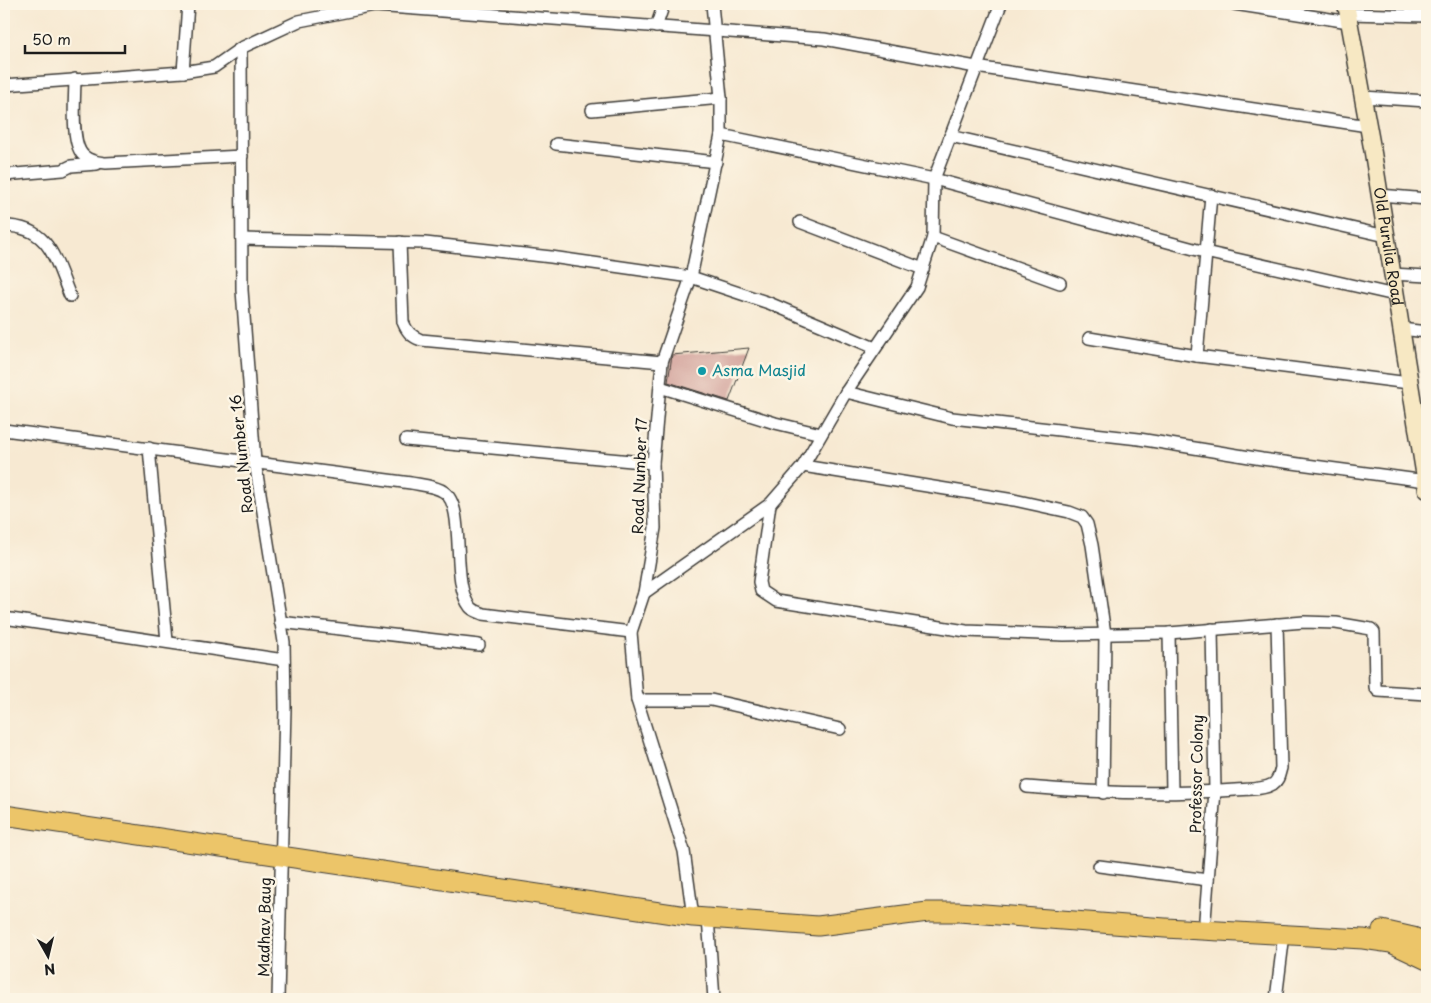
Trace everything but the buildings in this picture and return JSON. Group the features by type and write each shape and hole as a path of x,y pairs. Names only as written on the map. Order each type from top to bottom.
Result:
{"highway":[{"path":"4,803 641,911 698,914 815,915 844,914 936,901 969,902 1205,919 1353,926 1413,937 1427,943"},
{"path":"4,815 282,850"},
{"path":"698,914 786,926 818,926 918,913 959,912 1363,939 1391,943 1427,960"}],"main road":[{"name":"Old Purulia Road","path":"1348,13 1380,195 1409,383 1422,423 1426,485"}],"street":[{"path":"183,72 188,4"},
{"path":"656,27 664,4"},
{"name":"Road Number 17","path":"712,4 721,98 721,135 691,277 662,362 653,463 655,528 644,593 631,632 637,700 684,851 714,999"},
{"path":"644,593 770,504 802,466 846,392 917,287 933,237 934,178 1001,4"},
{"path":"1234,4 1348,13 1427,16"},
{"path":"4,84 183,72 214,67 241,48 299,21 375,6 824,39 976,67 1368,126"},
{"name":"Road Number 16","path":"241,48 242,290 255,462 280,622 284,660 282,850"},
{"path":"75,79 76,142 83,156 92,161 106,163"},
{"path":"1363,97 1427,102"},
{"path":"592,110 721,98"},
{"path":"721,135 934,178 1205,252 1395,294"},
{"path":"950,136 1386,236"},
{"path":"556,144 716,162"},
{"path":"4,175 106,163 242,156"},
{"path":"1197,356 1211,195"},
{"path":"1380,195 1427,199"},
{"path":"800,222 923,269"},
{"path":"4,226 26,229 37,234 50,246 70,296"},
{"path":"933,237 1060,283"},
{"path":"242,239 425,243 550,256 691,277 778,306 875,348"},
{"path":"400,242 403,322 406,331 413,337 421,340 662,362"},
{"path":"1392,274 1427,276"},
{"path":"1401,329 1427,332"},
{"path":"1089,338 1197,356 1409,383"},
{"path":"660,387 775,424 821,434"},
{"path":"846,392 952,418 1139,439 1426,485"},
{"path":"4,430 411,483 443,490 449,496 454,509 462,588 470,607 474,611 483,614 631,632"},
{"path":"406,440 653,463"},
{"path":"150,448 167,641"},
{"path":"802,466 1014,500 1069,512 1082,517 1092,545 1105,634 1103,794"},
{"path":"770,504 759,582 761,591 776,601 966,631 1105,634 1169,633 1277,624 1336,623 1371,629 1375,635 1375,688 1378,691 1427,694"},
{"path":"4,618 284,660"},
{"path":"280,622 479,645"},
{"path":"1027,786 1103,794 1215,791 1264,787 1278,779 1281,768 1277,624"},
{"name":"Professor Colony","path":"1205,919 1215,791 1212,629"},
{"path":"1169,633 1172,791"},
{"path":"637,700 711,700 840,729"},
{"name":"Madhav Baug","path":"278,999 282,850"},
{"path":"1099,866 1208,880"},
{"path":"1276,999 1284,934"}],"place":[{"name":"Asma Masjid","path":"702,371"}]}
